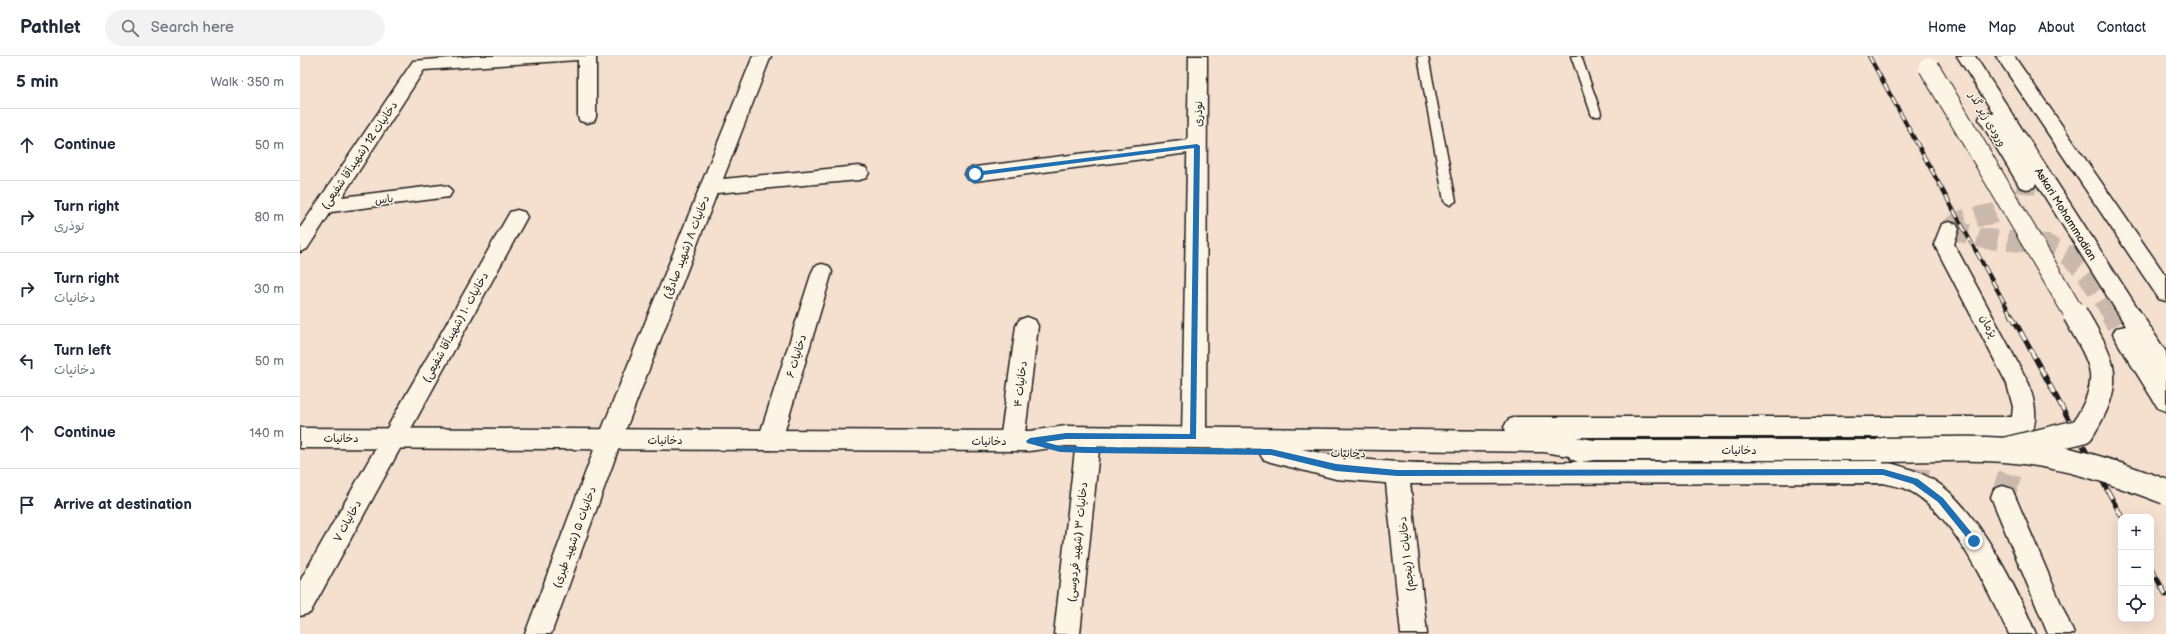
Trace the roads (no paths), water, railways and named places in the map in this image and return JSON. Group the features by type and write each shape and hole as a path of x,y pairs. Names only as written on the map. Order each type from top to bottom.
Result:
{"main road":[{"path":"485,58 572,56"},
{"path":"587,56 587,117"},
{"name":"دخانیات ۸ (شهید صادقی)","path":"610,439 762,56"},
{"name":"نوذری","path":"1194,437 1198,56"},
{"name":"ورودی زیر گذر","path":"1950,56 2026,182"},
{"name":"Askari Mohammadian","path":"1966,56 2166,371"},
{"path":"2005,56 2166,293"},
{"name":"دخانیات 12 (شهیدآقا شفیعی)","path":"300,244 419,65 485,58"},
{"path":"1926,61 2098,354 2104,378 2098,406 2082,431 2004,450"},
{"path":"975,174 1197,146"},
{"path":"710,187 859,173"},
{"name":"یاس","path":"325,206 442,192"},
{"name":"دخانیات ۱۰ (شهیدآقا شفیعی)","path":"393,438 517,217"},
{"name":"پژمان","path":"1271,445 1336,426 2023,427 2024,407 2018,384 1944,244 1949,229"},
{"name":"دخانیات ۶","path":"770,440 822,272"},
{"path":"2118,324 2166,400"},
{"name":"دخانیات ۴","path":"1021,441 1027,326"},
{"name":"دخانیات","path":"300,438 1021,441 1066,436 1194,437 1271,445 1545,456 1594,450 2004,450"},
{"name":"دخانیات ۷","path":"300,604 393,438"},
{"name":"دخانیات ۵ (شهید طبری)","path":"538,634 610,439"},
{"name":"دخانیات","path":"1021,441 1060,449 1087,450 1271,445"},
{"path":"1271,445 1336,468 1397,473 1883,472 1915,481 1941,500 1974,541 2024,634"},
{"name":"دخانیات ۳ (شهید فردوسی)","path":"1068,634 1087,450"},
{"path":"2004,450 2062,458 2109,470 2166,492"},
{"name":"دخانیات ۱ (پنجم)","path":"1397,473 1414,634"},
{"path":"2003,497 2061,634"}],"lane":[{"path":"1423,56 1450,201"},
{"path":"1576,56 1596,113"}],"tunnel":[{"path":"2027,182 2024,202 2011,210 1962,220 1949,229 1986,239 2045,244 2068,255 2086,272 2113,315"},
{"path":"2112,314 2118,324"},
{"path":"2003,497 2021,435"},
{"path":"1903,437 1915,452 1917,457 1918,468 1915,481"}],"railway":[{"path":"1869,56 2011,315"},
{"path":"2011,314 2120,514"},
{"path":"2154,573 2166,595"}]}
